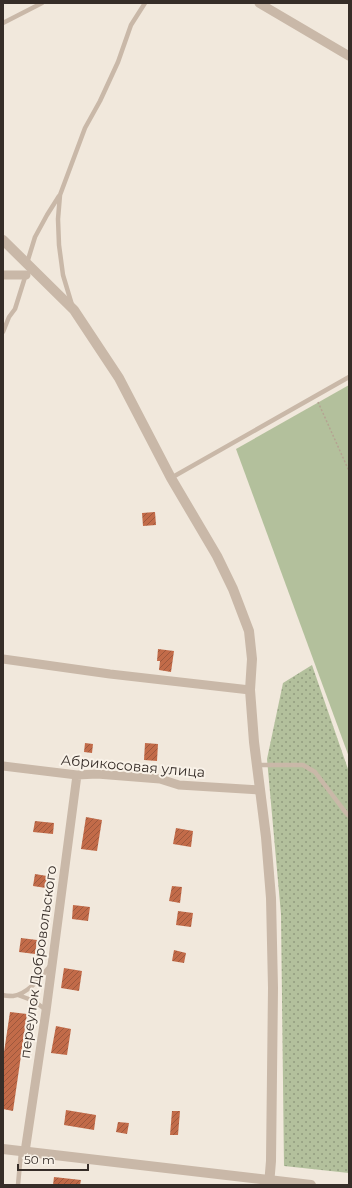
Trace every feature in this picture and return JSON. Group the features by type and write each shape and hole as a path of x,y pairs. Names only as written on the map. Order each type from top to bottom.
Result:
{"street":[{"path":"259,3 349,56"},
{"path":"3,240 74,310 119,378 171,478 217,556 233,588 249,631 252,659 250,690 266,837 271,905 273,988 271,1162 269,1182"},
{"path":"3,275 26,275"},
{"path":"3,659 110,674 250,690"},
{"name":"Абрикосовая улица","path":"3,766 77,775 97,774 160,779 179,785 260,790"},
{"name":"переулок Добровольского","path":"23,1152 46,1010 77,775"},
{"path":"3,1149 269,1182 311,1185"}],"lane":[{"path":"3,23 42,3"},
{"path":"3,332 9,317 15,309 26,275 26,263 35,237 60,195 85,128 100,102 118,62 131,25 145,3"},
{"path":"60,195 58,219 59,245 63,275 74,310"},
{"path":"171,478 349,376"},
{"path":"257,765 303,765 309,768 315,772 349,816"},
{"path":"3,996 13,996 34,986 52,964"},
{"path":"18,994 34,1001 46,1010"},
{"path":"18,1185 23,1152"}],"path":[{"path":"315,396 349,471"}],"green space":[{"path":"349,385 349,757 236,449"},
{"path":"312,665 349,772 349,1173 284,1166 281,914 267,759 283,683"}],"building":[{"path":"155,512 156,525 143,526 142,513"},
{"path":"158,649 174,651 171,672 159,670 160,661 157,661"},
{"path":"85,743 93,744 92,753 84,752"},
{"path":"145,743 158,744 157,761 144,760"},
{"path":"86,817 102,820 97,851 81,849"},
{"path":"35,821 54,823 53,834 33,832"},
{"path":"176,828 193,831 191,847 173,844"},
{"path":"35,874 47,876 46,888 33,886"},
{"path":"172,886 182,887 180,903 169,901"},
{"path":"73,905 90,907 88,921 72,919"},
{"path":"178,911 193,913 191,927 176,925"},
{"path":"21,938 37,940 35,954 19,952"},
{"path":"174,950 186,953 184,963 172,961"},
{"path":"64,968 82,971 79,991 61,988"},
{"path":"10,1012 27,1014 13,1111 3,1109 3,1059"},
{"path":"56,1026 71,1029 67,1055 51,1053"},
{"path":"66,1110 96,1115 94,1130 64,1125"},
{"path":"172,1111 180,1111 178,1135 170,1135"},
{"path":"118,1122 129,1123 127,1134 116,1132"},
{"path":"54,1177 81,1180 80,1185 53,1185"}]}
